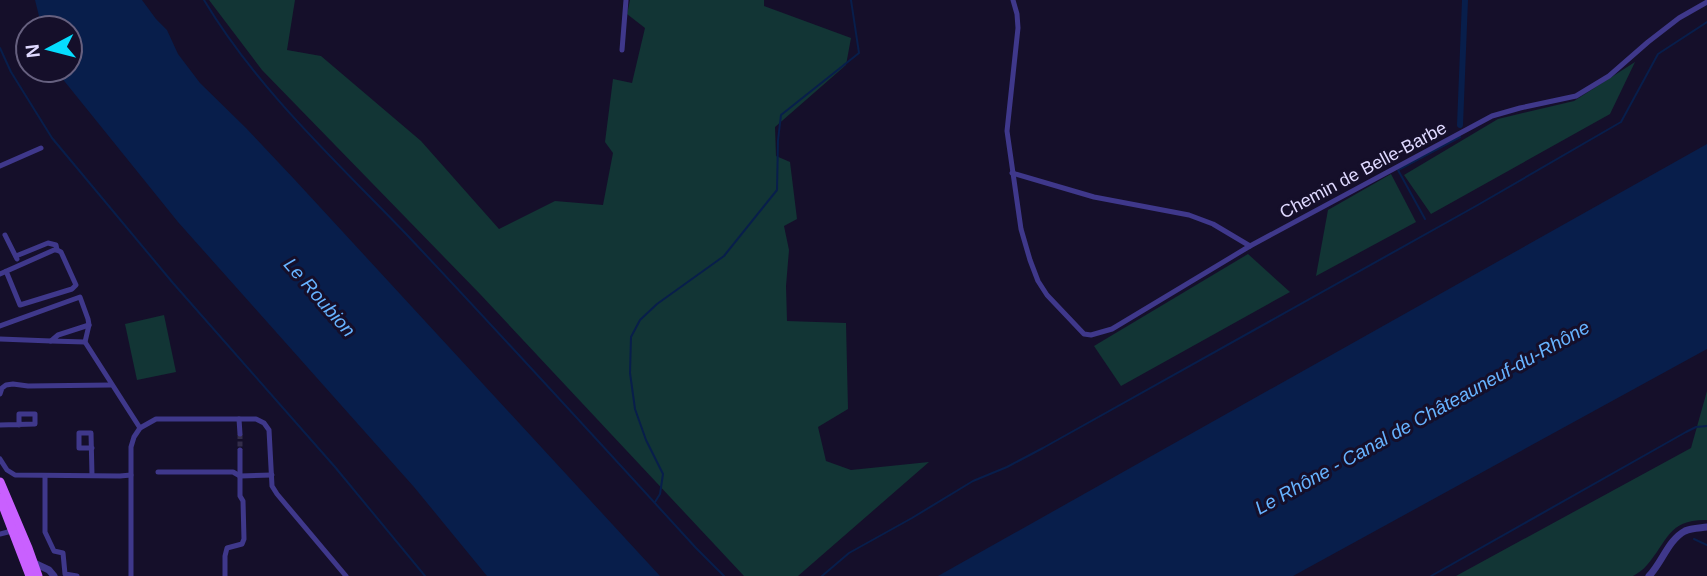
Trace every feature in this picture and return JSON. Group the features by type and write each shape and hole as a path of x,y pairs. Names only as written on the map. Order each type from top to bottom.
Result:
{"main road":[{"path":"0,482 38,576"},
{"path":"0,498 30,576"}],"street":[{"path":"622,50 626,0"},
{"path":"1013,0 1018,28 1007,118 1012,173 1094,197 1189,215 1213,224 1250,246"},
{"name":"Chemin de Belle-Barbe","path":"1012,173 1021,229 1038,281 1047,295 1084,334 1091,335 1112,329 1250,246 1492,116 1576,96 1609,76 1679,18 1707,2"},
{"path":"0,166 41,148"},
{"path":"5,235 20,265"},
{"path":"16,256 48,243 56,245 76,285 72,289 20,306 3,273 57,250"},
{"path":"0,326 80,297 89,322 85,342 140,428"},
{"path":"51,341 58,335 89,322"},
{"path":"0,340 85,342"},
{"path":"0,394 6,385 13,384 111,385"},
{"path":"131,576 131,447 140,428 156,419 256,419 264,423 269,430 272,486 346,576"},
{"path":"239,419 240,434"},
{"path":"0,425 19,425"},
{"path":"92,448 92,475"},
{"path":"225,576 227,548 242,544 243,539 240,450"},
{"path":"0,459 11,474 131,475"},
{"path":"158,472 272,475"},
{"path":"45,476 45,532 54,551 63,553 65,574 78,576"},
{"path":"1649,576 1683,532 1707,527"},
{"path":"0,534 12,528"},
{"path":"34,564 49,570 54,576"}],"green space":[{"path":"209,0 295,0 287,50 321,56 421,141 499,229 555,201 603,205 613,153 605,142 613,79 632,83 645,28 627,14 630,0 764,0 764,6 851,38 846,65 775,127 776,156 790,162 797,219 784,226 789,250 787,321 846,323 848,409 818,427 826,461 851,470 929,462 798,576 744,576 480,294 262,70"},
{"path":"1635,62 1610,114 1431,214 1404,175 1498,119 1574,101"},
{"path":"1391,174 1416,222 1316,276 1328,210"},
{"path":"1248,254 1290,292 1121,386 1094,346"},
{"path":"164,315 176,372 137,380 125,324"},
{"path":"1707,391 1707,520 1684,523 1676,527 1640,571 1633,576 1456,576 1691,448"}],"water":[{"name":"Le Roubion","path":"35,0 142,0 167,30 178,54 200,83 295,180 660,576 487,576 414,487 178,222 67,84 84,84 84,14 38,14"},
{"name":"Le Rhône - Canal de Châteauneuf-du-Rhône","path":"1707,144 1707,349 1293,576 938,576"}],"waterway":[{"path":"204,0 225,33 299,124 408,236 724,576"},
{"path":"655,502 660,494 663,474 646,440 635,409 630,373 631,337 640,320 657,304 724,256 777,190 781,115 859,53 851,0"},
{"path":"1460,125 1465,0"},
{"path":"822,576 849,553 973,481 1043,448 1621,122 1658,54 1707,22"},
{"path":"0,48 11,72 52,138 173,283 335,467 425,576"},
{"path":"1425,219 1398,170 1460,137"},
{"path":"1431,576 1686,432 1707,426"},
{"path":"1694,539 1707,545"}],"tunnel":[{"path":"240,434 240,450"}]}
